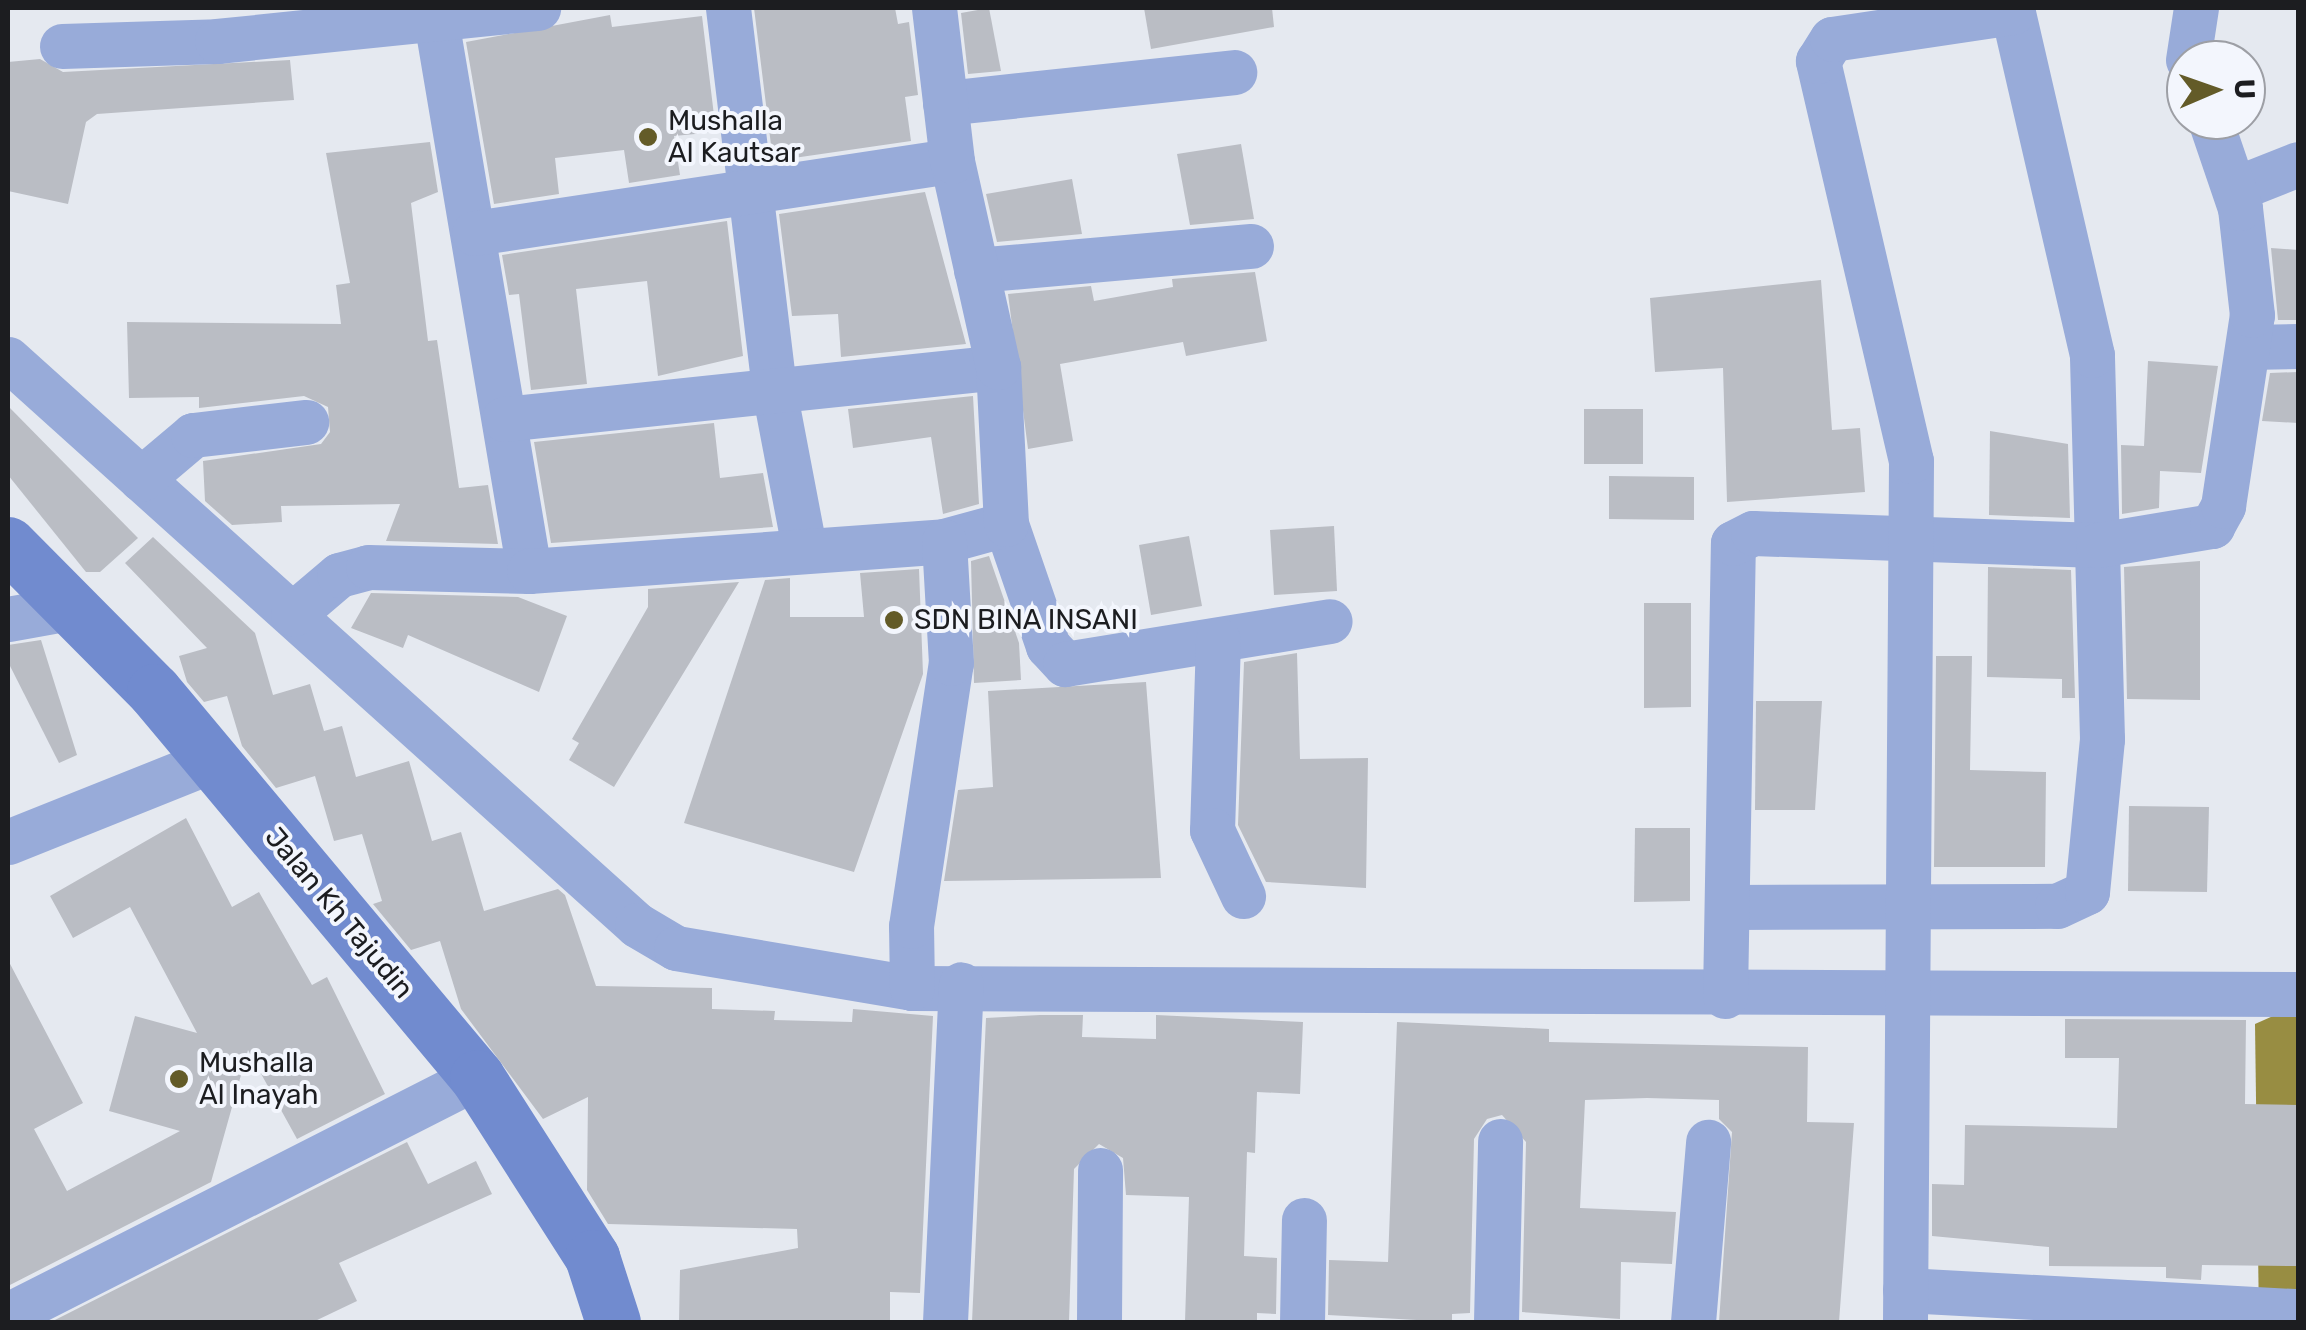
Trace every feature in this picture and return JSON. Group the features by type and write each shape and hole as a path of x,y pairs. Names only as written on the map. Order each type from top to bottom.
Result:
{"street":[{"path":"62,46 217,40 436,14 538,8"},
{"path":"728,8 774,390 804,548"},
{"path":"934,8 952,161 998,367 1006,524 1048,646 1065,664 1330,621"},
{"path":"2191,40 2196,8"},
{"path":"1731,907 1908,904 2057,906 2087,892 2102,739 2092,354 2012,10 1840,37 1818,55 1900,388 1912,540 1908,904 1907,1000 1905,1306 2298,1311"},
{"path":"436,14 529,571"},
{"path":"945,103 1234,72"},
{"path":"1726,996 1731,907 1734,544 1753,533 2098,545 2212,526 2223,506 2248,347 2249,253 2235,189 2217,140"},
{"path":"474,233 952,161"},
{"path":"2235,189 2298,164"},
{"path":"976,270 1251,246"},
{"path":"2248,347 2298,346"},
{"path":"8,359 159,463 314,596 654,936 912,982 960,984 1907,1000 2298,994"},
{"path":"504,419 998,367"},
{"path":"159,463 199,434 306,422"},
{"path":"314,596 368,566 529,571 804,548 944,541 1006,524"},
{"path":"912,982 911,926 951,663 944,541"},
{"name":"Jalan Kh Tajudin","path":"8,544 211,761 476,1077 592,1257 613,1322"},
{"path":"8,620 69,608"},
{"path":"1218,640 1212,830 1243,896"},
{"path":"8,842 211,761"},
{"path":"945,1322 960,984"},
{"path":"8,1316 476,1077"},
{"path":"1496,1322 1500,1141"},
{"path":"1693,1322 1708,1142"},
{"path":"1100,1170 1100,1322"},
{"path":"1302,1322 1304,1220"}],"shaded area":[{"path":"2298,1005 2298,1322 2259,1322 2255,1024"}],"building":[{"path":"754,8 895,8 898,24 909,22 918,95 905,97 911,141 773,161"},
{"path":"989,8 1001,71 968,74 961,13"},
{"path":"1144,8 1272,8 1274,27 1151,49"},
{"path":"610,15 612,27 702,16 716,132 674,136 680,175 629,183 624,150 555,158 559,194 494,204 466,42"},
{"path":"40,59 63,72 290,60 294,100 97,114 86,122 68,204 8,191 8,62"},
{"path":"430,142 438,192 411,203 428,341 437,340 459,488 488,485 498,544 386,541 400,504 281,506 282,522 232,525 205,501 203,461 321,444 330,432 328,407 304,396 199,408 199,397 129,398 127,322 341,324 336,285 350,283 326,153"},
{"path":"1241,144 1254,219 1190,225 1177,154"},
{"path":"1072,179 1082,234 997,242 986,194"},
{"path":"925,192 966,344 841,357 838,314 792,316 779,214"},
{"path":"727,221 743,356 658,376 647,281 576,289 587,384 531,390 519,294 509,295 502,255"},
{"path":"2271,248 2298,250 2298,320 2278,320"},
{"path":"1255,272 1267,341 1186,356 1183,342 1060,364 1073,441 1028,449 1008,294 1091,286 1094,301 1173,287 1172,279"},
{"path":"1821,280 1832,430 1860,428 1865,492 1727,502 1723,368 1655,372 1650,298"},
{"path":"2148,361 2218,366 2201,473 2160,471 2159,508 2122,514 2121,445 2144,446"},
{"path":"2298,372 2298,423 2262,421 2270,373"},
{"path":"973,396 979,504 943,514 931,437 853,448 848,409"},
{"path":"8,406 138,538 100,572 86,572 8,475"},
{"path":"1584,409 1643,409 1643,464 1584,464"},
{"path":"714,423 720,478 763,473 773,527 551,543 534,442"},
{"path":"1990,431 2068,444 2070,518 1989,515"},
{"path":"1609,476 1694,477 1694,520 1609,519"},
{"path":"1334,526 1337,591 1274,595 1270,530"},
{"path":"1189,536 1202,606 1151,615 1139,545"},
{"path":"153,537 255,633 273,695 310,684 324,731 342,726 356,777 409,761 432,841 461,832 484,911 558,889 565,895 596,986 712,988 712,1009 775,1011 774,1020 852,1022 853,1009 933,1016 920,1293 890,1292 890,1322 679,1322 680,1270 798,1248 797,1229 608,1224 587,1190 588,1097 543,1119 461,1009 440,941 411,950 373,904 382,901 362,834 334,841 315,776 276,788 242,746 227,696 204,702 187,682 179,656 207,648 125,563"},
{"path":"989,556 1019,643 1021,680 974,683 971,561"},
{"path":"2200,561 2200,700 2127,699 2124,567"},
{"path":"1988,567 2071,570 2075,698 2062,698 2062,679 1987,677"},
{"path":"919,569 923,674 854,872 684,823 765,580 790,578 790,617 864,617 860,573"},
{"path":"739,582 614,787 569,760 579,743 572,739 648,607 648,589"},
{"path":"371,593 518,597 567,616 539,692 408,635 403,648 351,628"},
{"path":"1644,603 1691,603 1691,707 1644,708"},
{"path":"41,640 77,755 59,763 8,662 8,645"},
{"path":"1297,653 1300,759 1368,758 1366,888 1266,882 1238,825 1244,662"},
{"path":"1936,656 1972,656 1970,770 2046,772 2045,867 1934,867"},
{"path":"1146,682 1161,878 944,881 958,790 993,787 988,691"},
{"path":"1756,701 1822,701 1815,810 1755,810"},
{"path":"2129,806 2209,807 2207,892 2128,891"},
{"path":"186,818 232,907 259,892 312,985 327,977 385,1094 297,1139 248,1050 211,1182 8,1286 8,960 83,1103 34,1129 67,1191 180,1131 109,1111 135,1016 197,1033 130,907 73,938 50,896"},
{"path":"1635,828 1690,828 1690,901 1634,902"},
{"path":"1083,1015 1082,1037 1156,1039 1156,1015 1303,1022 1300,1094 1257,1092 1255,1153 1247,1152 1244,1256 1277,1258 1276,1314 1257,1313 1257,1322 1185,1322 1189,1197 1126,1195 1123,1158 1099,1144 1074,1169 1069,1322 972,1322 986,1018"},
{"path":"2065,1019 2246,1020 2245,1104 2298,1105 2298,1266 2202,1265 2201,1280 2166,1278 2166,1267 2049,1266 2049,1247 1932,1236 1932,1184 1964,1185 1965,1125 2117,1128 2119,1058 2065,1058"},
{"path":"1397,1022 1549,1029 1549,1042 1808,1047 1807,1122 1854,1123 1839,1322 1719,1322 1732,1132 1719,1119 1719,1100 1647,1098 1585,1100 1580,1208 1676,1212 1672,1264 1621,1262 1620,1319 1522,1312 1526,1142 1502,1115 1487,1119 1474,1139 1470,1313 1452,1314 1452,1322 1328,1315 1329,1260 1388,1262"},
{"path":"407,1142 428,1184 476,1161 492,1194 339,1263 357,1301 313,1322 51,1322"}],"place":[{"name":"Mushalla Al Kautsar","path":"648,137"},
{"name":"SDN BINA INSANI","path":"894,620"},
{"name":"Mushalla Al Inayah","path":"179,1079"}]}
